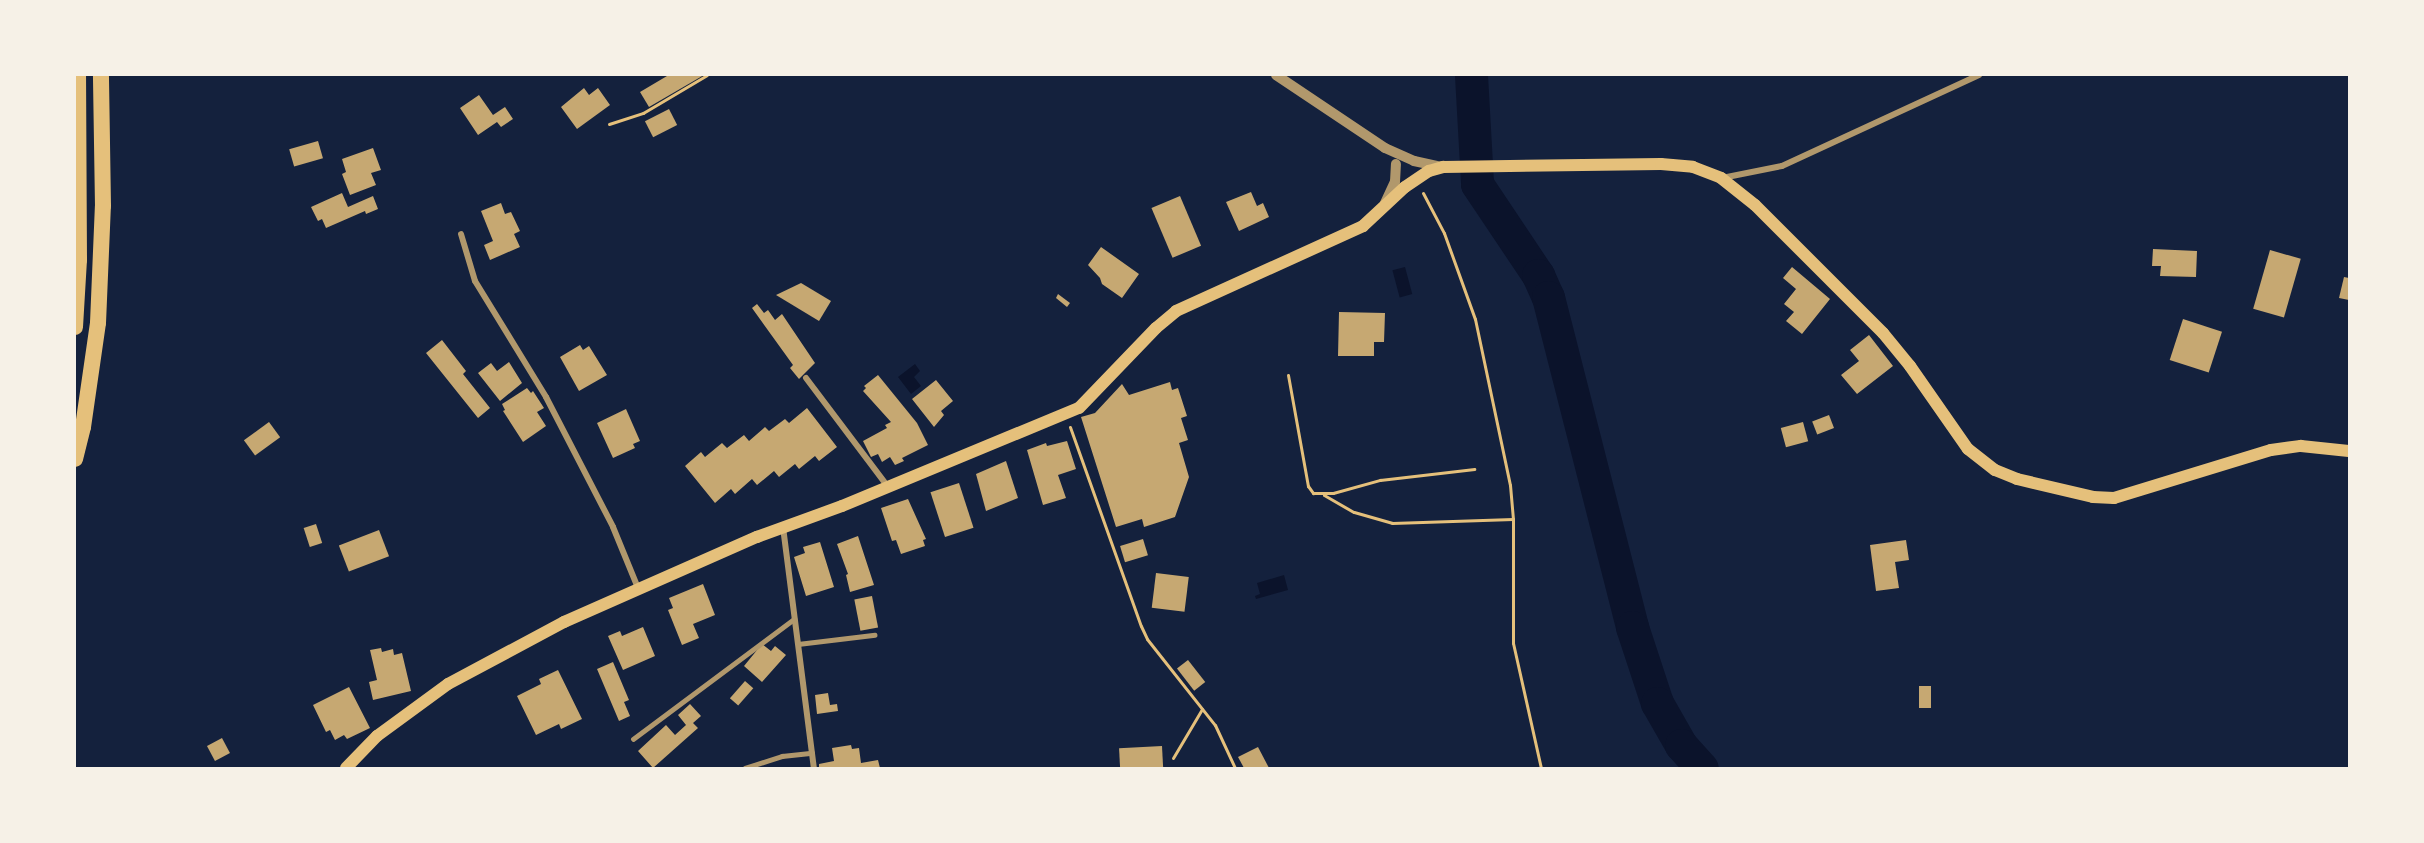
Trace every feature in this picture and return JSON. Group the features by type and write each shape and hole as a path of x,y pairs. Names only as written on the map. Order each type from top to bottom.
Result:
{"highway":[{"path":"75,327 79,260 78,75"},
{"path":"75,459 83,427 99,322 103,206 101,75"}],"main road":[{"path":"346,768 377,736 448,684 564,622 783,527 888,487 1065,414 1089,400 1156,328 1176,311 1357,229 1416,179 1428,171 1449,166 1672,165 1693,167 1721,178 1755,205 1883,333 1910,366 1968,450 2002,474 2081,494 2114,498 2271,450 2301,446 2349,451"}],"street":[{"path":"1276,75 1385,148 1400,161 1449,166"},
{"path":"1721,178 1782,166 1979,75"},
{"path":"1400,161 1402,172 1416,179"},
{"path":"1382,208 1395,182 1400,161"},
{"path":"461,234 475,281 546,397 613,527 638,588"},
{"path":"806,378 888,487"},
{"path":"783,527 814,768"}],"lane":[{"path":"633,739 794,619"},
{"path":"798,644 874,635"},
{"path":"745,768 782,756 812,753"}],"path":[{"path":"609,124 643,113 706,75"},
{"path":"1416,179 1444,232 1475,319 1510,485 1513,519 1513,643 1542,767"},
{"path":"1288,375 1308,486 1312,493 1322,494 1380,480 1474,470"},
{"path":"1065,414 1147,639 1215,725 1235,768"},
{"path":"1322,494 1354,512 1392,523 1513,519"},
{"path":"1173,758 1202,709"}],"water":[{"path":"1405,267 1412,294 1400,297 1392,270"},
{"path":"915,364 920,371 914,377 921,386 911,394 898,377"},
{"path":"1284,575 1288,590 1256,599 1255,596 1260,594 1257,583"}],"building":[{"path":"704,75 649,107 640,92 667,76"},
{"path":"584,88 589,95 598,88 610,105 577,129 561,107"},
{"path":"479,95 493,115 505,107 513,119 501,127 497,122 478,135 460,108"},
{"path":"669,109 677,125 653,137 645,121"},
{"path":"318,141 323,158 294,167 289,149"},
{"path":"373,148 381,170 371,173 376,185 350,195 342,174 346,172 342,159"},
{"path":"1251,192 1257,206 1263,203 1269,217 1239,231 1226,202"},
{"path":"342,193 348,207 373,196 378,209 366,214 365,211 326,228 322,219 318,221 311,207"},
{"path":"1180,196 1201,246 1173,258 1151,208"},
{"path":"501,203 505,214 511,212 520,231 514,234 520,247 490,260 484,245 493,241 481,211"},
{"path":"1101,247 1139,274 1122,298 1102,284 1100,278 1088,265"},
{"path":"2153,249 2197,251 2196,277 2160,276 2161,266 2152,266"},
{"path":"2270,250 2301,259 2284,317 2253,309"},
{"path":"1792,267 1830,299 1802,334 1786,321 1794,312 1784,304 1796,289 1783,278"},
{"path":"2344,277 2349,278 2349,300 2339,298"},
{"path":"801,283 831,301 819,321 776,295"},
{"path":"1058,294 1070,303 1067,307 1056,298"},
{"path":"757,304 764,313 768,310 775,320 782,314 815,363 799,379 790,368 793,365 752,308"},
{"path":"1339,312 1385,313 1384,342 1374,342 1374,356 1338,356"},
{"path":"2183,319 2222,332 2209,373 2170,360"},
{"path":"1869,335 1893,366 1857,394 1841,375 1859,361 1850,350"},
{"path":"442,340 466,371 463,374 490,408 478,418 426,353"},
{"path":"580,345 583,350 589,346 607,375 579,391 560,357"},
{"path":"509,362 522,383 500,401 478,373 491,363 497,371"},
{"path":"878,375 917,423 928,445 902,458 904,461 895,465 890,457 882,462 878,454 871,457 863,441 887,428 885,425 891,422 863,391 866,388 864,386"},
{"path":"936,380 953,401 941,411 944,415 934,427 912,399"},
{"path":"1170,382 1172,390 1178,388 1187,416 1181,418 1188,440 1179,443 1189,477 1175,517 1144,527 1142,519 1116,527 1081,417 1095,413 1122,384 1129,395"},
{"path":"527,388 531,393 533,391 544,408 537,412 546,426 523,442 503,411 505,410 502,404"},
{"path":"807,408 837,447 819,461 815,456 799,469 795,464 779,477 774,471 757,485 752,479 735,494 731,489 715,503 685,466 701,452 705,457 722,443 727,448 744,435 749,441 765,427 769,431 785,419 789,423"},
{"path":"626,409 640,441 633,444 635,448 613,458 597,423"},
{"path":"1829,415 1834,428 1817,435 1812,421"},
{"path":"269,422 280,437 255,456 244,440"},
{"path":"1803,422 1808,441 1786,447 1781,428"},
{"path":"1067,441 1076,469 1058,475 1066,498 1043,505 1027,450 1046,443 1047,446"},
{"path":"1006,461 1018,498 986,511 976,474"},
{"path":"959,483 974,528 945,537 930,492"},
{"path":"908,499 926,539 923,540 925,546 901,554 896,540 892,541 881,508"},
{"path":"316,524 322,543 310,547 304,528"},
{"path":"379,530 389,556 349,572 339,545"},
{"path":"858,536 874,585 850,592 846,575 848,574 837,544"},
{"path":"1143,539 1148,555 1125,562 1120,546"},
{"path":"1906,540 1909,560 1895,562 1899,588 1876,591 1870,545"},
{"path":"820,542 834,587 806,596 794,557 805,553 803,547"},
{"path":"1156,573 1189,577 1184,612 1152,608"},
{"path":"703,584 715,615 693,624 699,638 682,645 668,610 673,608 669,598"},
{"path":"872,596 878,627 860,631 854,599"},
{"path":"643,627 655,656 623,670 608,636 620,631 622,636"},
{"path":"762,644 771,651 775,646 786,655 762,682 744,666"},
{"path":"381,648 382,652 393,649 394,655 402,653 411,691 373,700 369,682 377,680 370,650"},
{"path":"1188,660 1205,682 1194,691 1177,669"},
{"path":"613,662 629,700 624,702 630,716 619,721 597,669"},
{"path":"558,670 582,719 561,729 559,724 536,735 517,696 541,684 539,679"},
{"path":"745,681 753,688 738,706 730,698"},
{"path":"1919,686 1931,686 1931,708 1919,708"},
{"path":"349,687 370,728 347,739 344,735 335,740 330,730 326,732 313,705"},
{"path":"828,693 830,705 837,704 838,711 817,714 815,695"},
{"path":"690,704 701,716 693,723 698,728 653,768 638,751 666,725 675,735 686,725 678,715"},
{"path":"222,738 230,753 215,761 207,746"},
{"path":"851,745 852,749 859,748 861,763 878,760 880,768 819,768 819,764 834,761 832,748"},
{"path":"1162,746 1163,768 1120,768 1119,748"},
{"path":"1258,747 1269,768 1244,768 1238,757"}],"waterway":[{"path":"1471,75 1477,184 1538,275 1548,297 1632,627 1657,703 1681,745 1702,768"}]}
